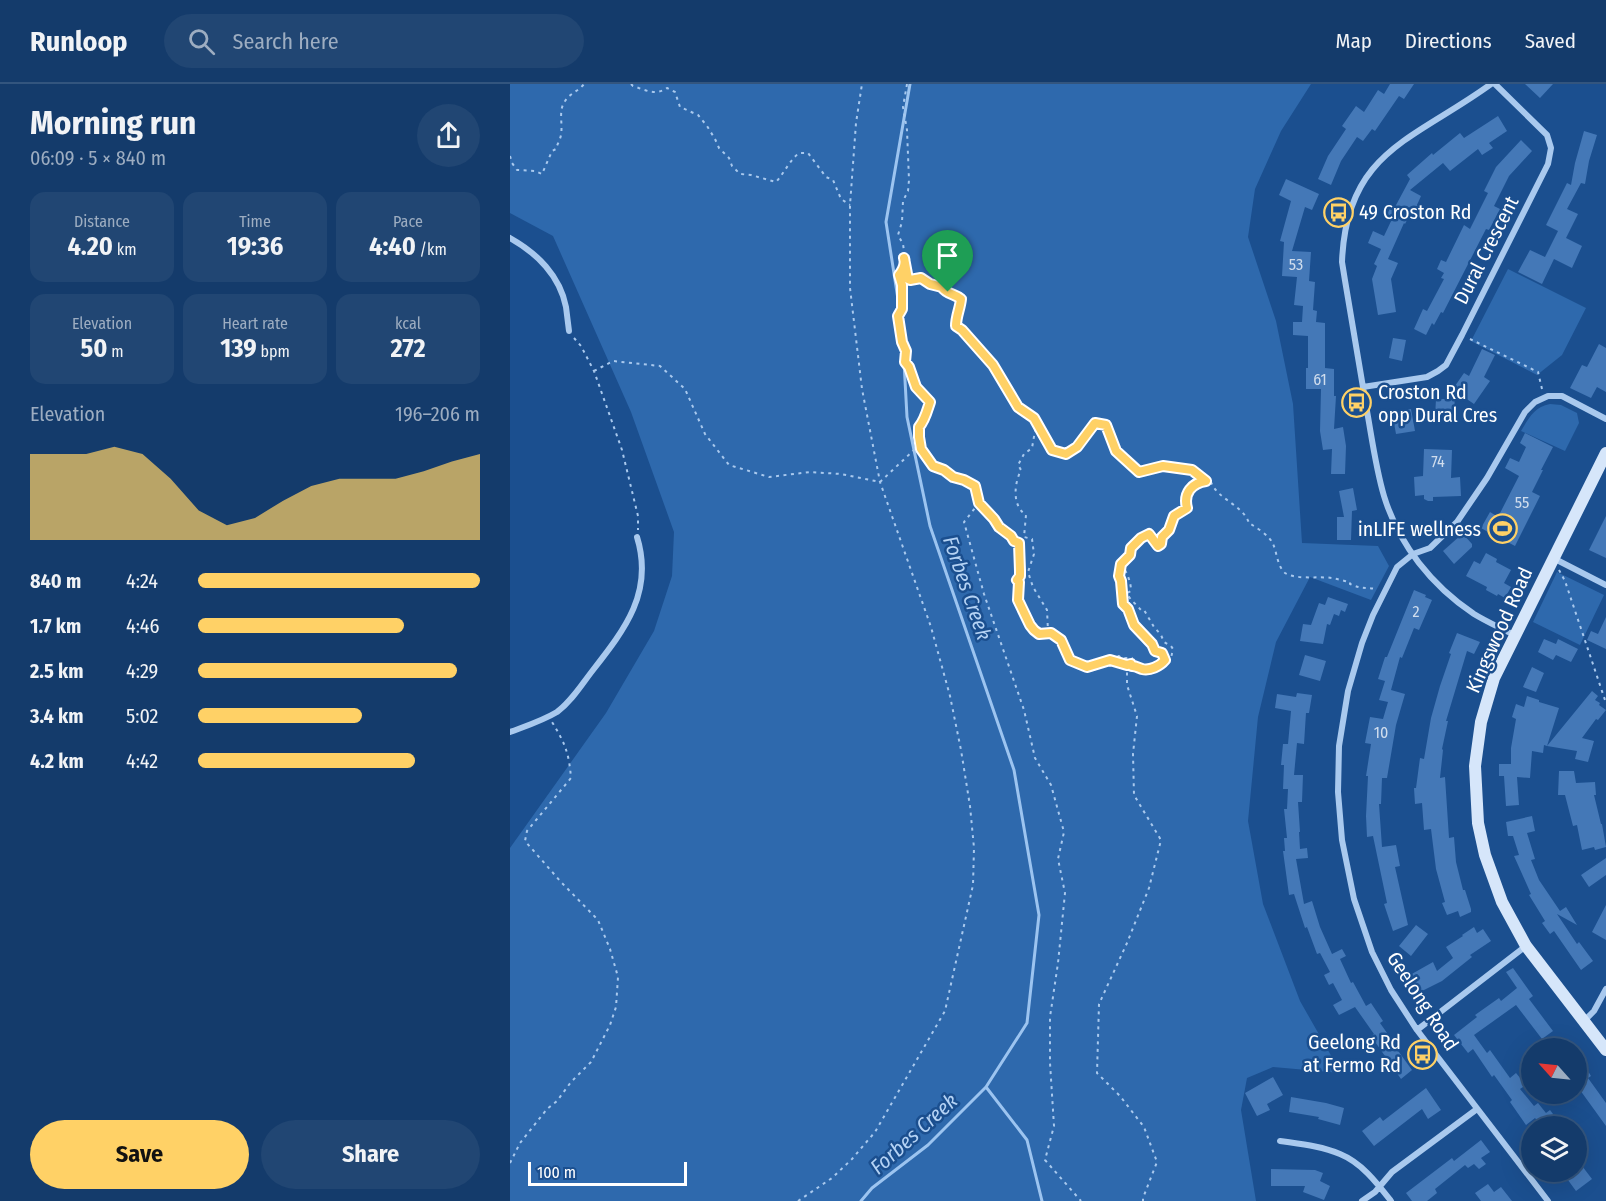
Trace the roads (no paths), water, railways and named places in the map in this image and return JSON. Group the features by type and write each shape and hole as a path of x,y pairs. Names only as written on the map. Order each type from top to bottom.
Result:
{"street":[{"name":"Dural Crescent","path":"1363,387 1428,376 1446,365 1548,164 1551,148 1547,135 1493,84"},
{"path":"1493,84 1421,128 1380,159 1352,201 1344,232 1342,262 1383,493 1395,524 1413,554 1435,582 1463,606 1487,622 1515,635"},
{"path":"510,238 532,252 553,276 566,305 569,331"},
{"name":"Geelong Road","path":"1548,1201 1418,1030 1391,990 1372,952 1354,899 1344,852 1339,814 1339,746 1348,691 1362,643 1397,567 1413,554 1430,548 1457,522 1487,478 1525,412 1534,402 1544,397 1562,396 1606,419"},
{"name":"Kingswood Road","path":"1606,453 1494,678 1483,715 1475,766 1480,833 1492,876 1507,912 1526,946 1606,1050"},
{"path":"510,732 536,723 565,705 613,644 631,614 642,581 642,551 638,537"},
{"path":"1553,558 1606,585"},
{"path":"1418,1030 1526,946"},
{"path":"1584,1021 1594,1011 1606,989"},
{"path":"1362,1201 1370,1196 1392,1172 1477,1109"},
{"path":"1280,1141 1317,1147 1341,1154 1364,1169 1391,1201"}],"waterway":[{"name":"Forbes Creek","path":"861,1201 872,1188 928,1145 986,1087 1027,1023 1039,915 1014,770 930,526 907,417 902,325 886,222 910,84"},
{"name":"Forbes Creek","path":"986,1087 1027,1140 1042,1201"}],"place":[{"name":"49 Croston Rd","path":"1338,212"},
{"name":"Croston Rd opp Dural Cres","path":"1357,403"},
{"name":"inLIFE wellness","path":"1502,529"},
{"name":"Geelong Rd at Fermo Rd","path":"1422,1054"}]}
